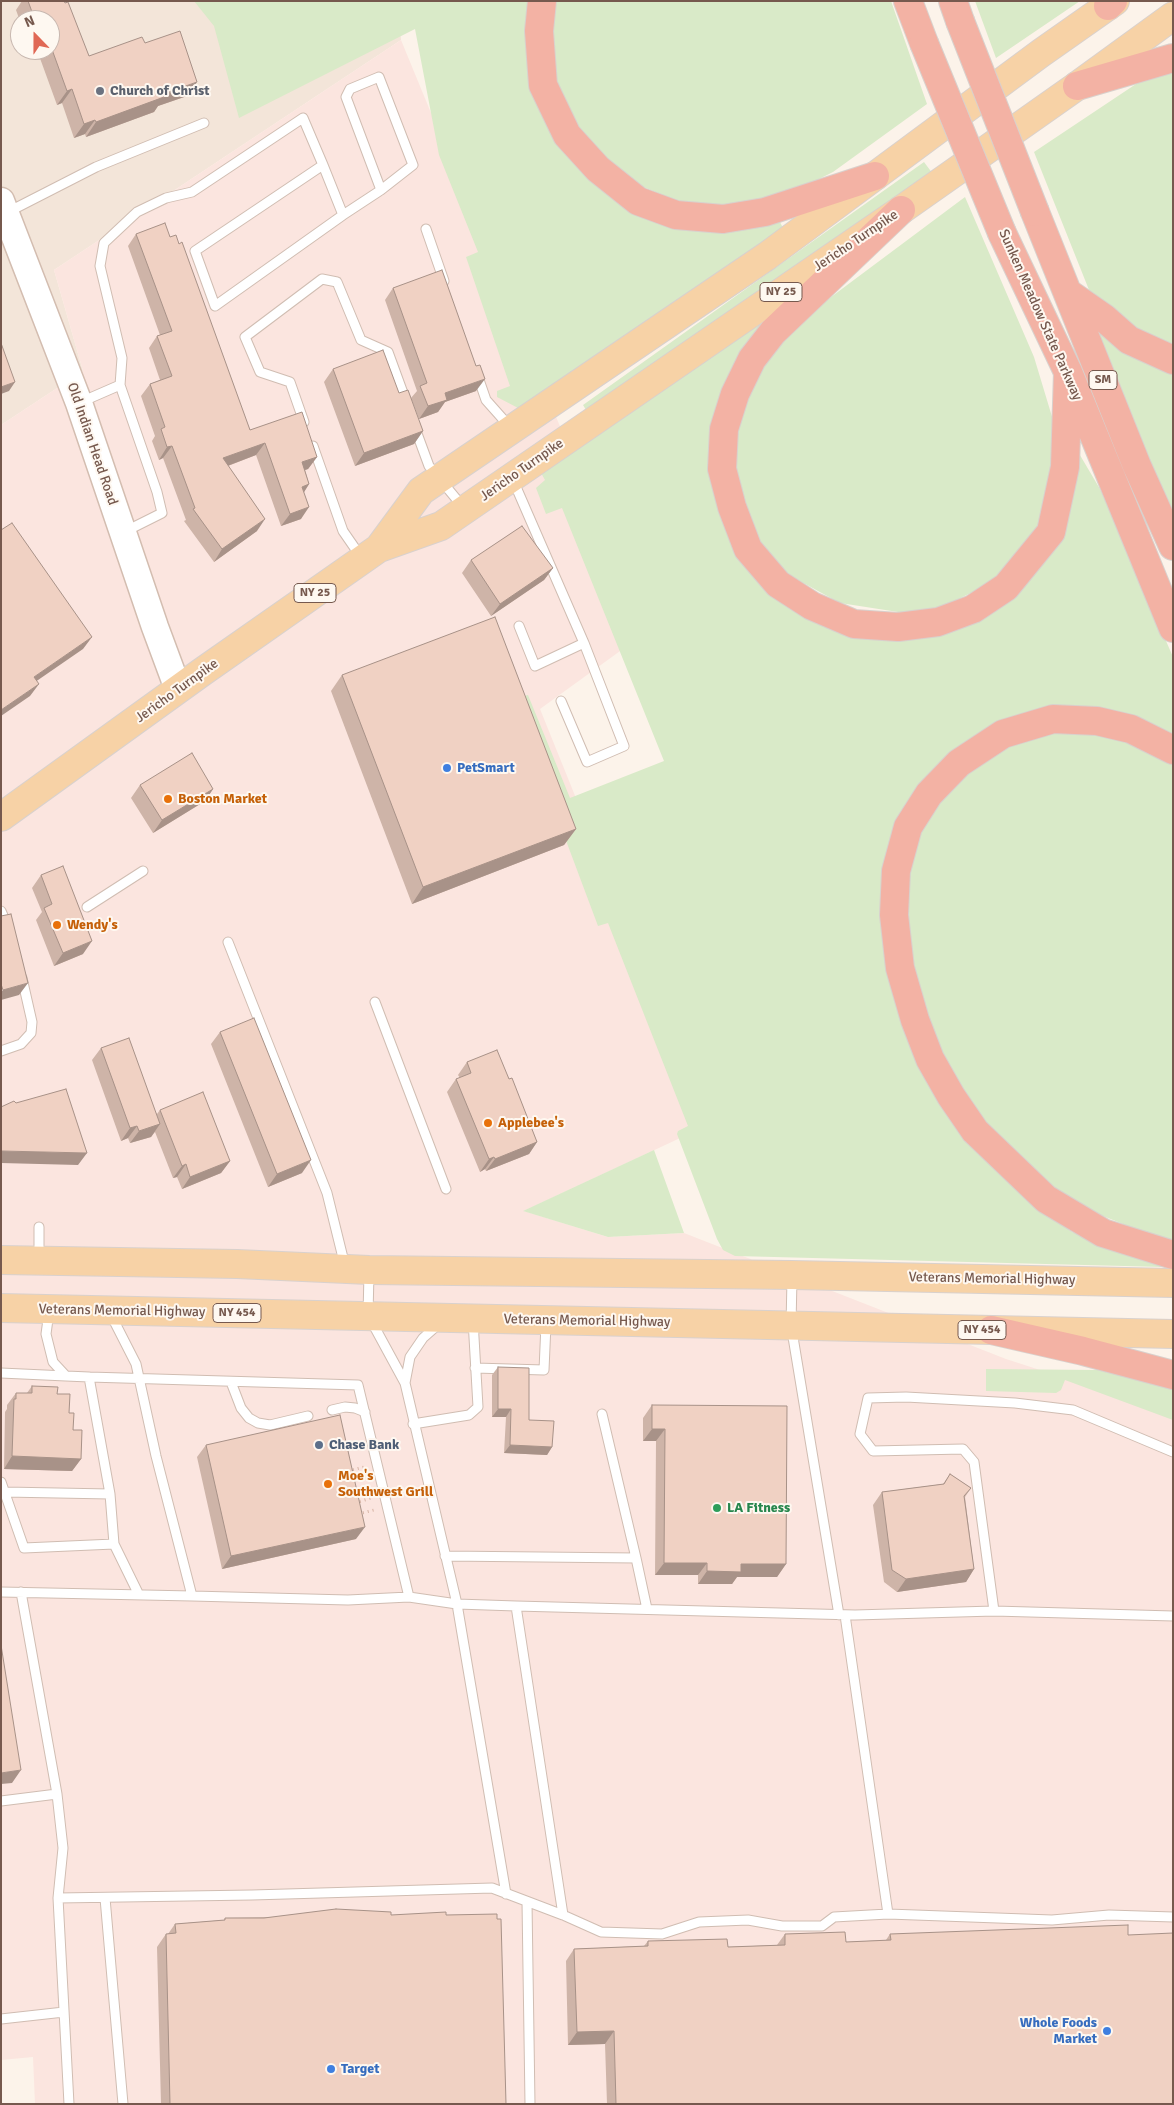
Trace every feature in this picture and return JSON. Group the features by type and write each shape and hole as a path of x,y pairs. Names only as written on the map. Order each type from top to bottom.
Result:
{"highway":[{"path":"542,1 539,31 543,85 567,135 598,169 638,201 676,215 722,219 765,212 875,176"},
{"name":"Sunken Meadow State Parkway","path":"908,1 1002,232 1068,372 1173,628"},
{"name":"SM","path":"957,11 1137,466 1173,546"},
{"path":"1077,86 1173,58"},
{"path":"902,210 773,332 752,359 735,394 724,430 722,469 732,508 748,549 778,584 812,606 854,624 898,627 938,622 947,619 973,609 1006,587 1051,532 1065,467 1068,372"},
{"path":"1068,293 1104,318 1129,340 1173,360"},
{"path":"1173,750 1130,729 1097,721 1053,719 1003,734 959,763 929,794 908,827 896,871 894,915 900,968 915,1020 930,1059 951,1096 975,1130 1046,1199 1103,1233 1173,1255"},
{"path":"991,1330 1083,1351 1173,1375"}],"main road":[{"name":"Jericho Turnpike","path":"371,554 421,491 767,256 1041,53 1112,3"},
{"name":"Jericho Turnpike","path":"1,817 178,689 371,554 441,526 465,510 902,210 1173,16"},
{"name":"Veterans Memorial Highway","path":"1,1260 236,1264 358,1270 792,1275 1173,1283"},
{"name":"Veterans Memorial Highway","path":"1,1308 109,1312 368,1315 473,1319 1173,1334"}],"street":[{"name":"Old Indian Head Road","path":"3,207 79,403 155,628 178,689"}],"lane":[{"path":"323,165 195,251 215,306 381,190 413,165 379,77 350,89 346,96 381,190"},
{"path":"123,533 162,513 157,492 120,385 122,358 100,266 104,243 137,212 166,198 192,192 303,118 343,215"},
{"path":"3,207 204,123"},
{"path":"426,229 448,292"},
{"path":"306,429 290,382 260,372 245,337 322,279 337,282 360,340 388,352 429,466 465,510"},
{"path":"474,365 486,400 512,429"},
{"path":"79,403 120,385"},
{"path":"310,438 343,531 371,554"},
{"path":"512,477 584,643 624,746 586,762 561,702"},
{"path":"519,626 536,666 584,643"},
{"path":"87,907 143,871"},
{"path":"1,911 11,937"},
{"path":"228,942 358,1270 368,1315 405,1383 413,1424 457,1604 506,1894"},
{"path":"1,1051 21,1044 31,1033 32,1022 20,972"},
{"path":"375,1002 446,1189"},
{"path":"39,1227 39,1261"},
{"path":"792,1275 791,1325 842,1615 888,1914"},
{"path":"50,1309 46,1334 53,1362 66,1376"},
{"path":"109,1312 136,1364 156,1456 192,1596"},
{"path":"405,1383 410,1357 424,1338 445,1318"},
{"path":"413,1424 469,1415 478,1407 473,1319"},
{"path":"475,1368 544,1370 546,1320"},
{"path":"1,1373 358,1385 409,1597"},
{"path":"89,1377 110,1494 114,1544 139,1595"},
{"path":"231,1382 241,1408 249,1418 258,1423 270,1425 308,1416"},
{"path":"994,1611 974,1462 963,1450 873,1451 860,1434 868,1398 915,1397 1014,1403 1073,1410 1173,1452"},
{"path":"332,1410 345,1407 365,1412"},
{"path":"602,1414 648,1609"},
{"path":"1,1482 24,1548 114,1544"},
{"path":"5,1492 110,1494"},
{"path":"445,1556 636,1558"},
{"path":"1,1592 348,1600 409,1597 457,1604 842,1615 994,1611 1173,1616"},
{"path":"21,1592 57,1794 63,1848 58,1898 69,2104"},
{"path":"516,1606 563,1915"},
{"path":"1,1801 57,1794"},
{"path":"58,1898 492,1888 563,1915 600,1932 662,1934 699,1922 748,1920 782,1926 822,1926 834,1917 888,1914 1052,1920 1109,1915 1173,1917"},
{"path":"105,1898 123,2104"},
{"path":"527,1902 530,2104"},
{"path":"1,2019 64,2012"}],"shaded area":[{"path":"1,1 398,1 401,40 54,270 83,371 1,425"},
{"path":"401,40 645,633 540,709 708,1125 524,1211 608,1237 684,1233 1006,1359 1173,1413 1173,2104 35,2104 33,2057 1,2060 1,425 83,371 54,270"}],"green space":[{"path":"194,1 530,1 531,74 617,197 779,220 783,228 780,235 520,409 497,397 497,391 510,386 466,257 478,252 439,155 415,29 239,118 214,26"},
{"path":"552,1 891,1 927,104 833,172 785,196 738,207 685,204 626,180 583,141 553,81"},
{"path":"975,1 1080,1 996,58"},
{"path":"1173,68 1173,354 1093,300 1034,152 1136,84"},
{"path":"924,162 933,174 586,410 583,405"},
{"path":"965,197 1034,357 1053,420 1057,467 1042,527 1001,578 924,616 840,603 776,568 743,516 731,450 739,406 765,356 811,312"},
{"path":"1084,312 1125,354 1173,374 1173,524"},
{"path":"772,315 728,377 715,426 728,527 838,631 1007,598 1074,445 1100,489 1173,657 1173,739 1130,721 988,729 939,763 903,809 890,849 885,914 974,1146 1018,1192 1072,1232 1163,1267 735,1256 723,1250 717,1239 677,1134 678,1131 688,1126 608,923 598,926 513,699 528,695 570,798 664,761 562,508 546,514 536,488 545,480 540,471"},
{"path":"1072,728 1132,737 1173,762 1173,1244 1063,1200 994,1140 950,1075 919,999 905,918 910,851 934,805 972,762 1017,740"},
{"path":"654,1150 684,1233 608,1237 523,1211"},
{"path":"986,1369 1098,1370 1173,1389 1173,1420 1065,1380 1061,1390 1056,1393 986,1391"}],"building":[{"path":"28,1 68,2 89,56 142,37 145,43 180,31 197,82 163,94 164,97 96,122 95,120 84,124 72,89 67,91 56,60 60,60 60,10 31,10"},
{"path":"165,223 170,237 176,235 179,244 182,242 250,430 302,412 317,457 302,462 309,484 302,487 309,507 290,514 265,443 223,458 265,519 222,549 193,509 195,508 172,446 167,447 161,429 165,427 150,384 172,376 157,336 172,331 136,234"},
{"path":"442,270 476,366 480,365 485,379 445,393 447,400 428,406 420,386 427,383 393,288"},
{"path":"1,343 15,382 1,387"},
{"path":"383,350 399,393 408,390 423,431 364,453 333,369"},
{"path":"12,523 92,637 34,677 39,684 1,710 1,530"},
{"path":"522,526 553,568 500,604 471,560"},
{"name":"PetSmart","path":"495,617 576,829 423,887 342,675"},
{"name":"Boston Market","path":"192,753 213,789 162,820 140,785"},
{"path":"63,866 92,941 63,953 44,908 52,904 41,875"},
{"path":"11,914 28,983 3,990 1,984 1,916"},
{"path":"254,1018 311,1160 277,1174 220,1032"},
{"path":"129,1038 160,1124 139,1131 137,1126 130,1128 101,1048"},
{"name":"Applebee's","path":"497,1050 509,1079 512,1078 537,1142 495,1159 494,1157 489,1159 456,1079 471,1073 467,1062"},
{"path":"66,1089 87,1153 1,1151 1,1107 14,1101 16,1103"},
{"path":"203,1092 230,1161 190,1177 186,1164 182,1166 160,1110"},
{"path":"498,1367 529,1368 529,1420 554,1421 552,1447 510,1445 511,1409 498,1409"},
{"path":"32,1386 58,1387 57,1394 70,1394 69,1413 74,1413 73,1430 82,1430 81,1459 12,1456 14,1399 16,1399 16,1393 32,1393"},
{"name":"LA Fitness","path":"652,1405 787,1406 786,1564 741,1564 741,1572 707,1571 707,1563 664,1563 665,1429 652,1429"},
{"path":"340,1415 365,1527 231,1556 206,1445"},
{"path":"950,1474 971,1488 964,1496 974,1569 906,1579 892,1570 882,1492 944,1484"},
{"path":"1,1645 21,1770 1,1773"},
{"path":"336,1909 391,1912 391,1915 446,1912 446,1915 497,1914 497,1919 501,1919 506,2104 170,2104 166,1934 176,1933 175,1924 225,1920 225,1918 264,1918"},
{"path":"1128,1925 1128,1935 1173,1933 1173,2104 616,2104 614,2031 577,2032 574,1949 648,1946 648,1941 727,1939 728,1947 785,1945 785,1934 845,1932 846,1942 891,1940 890,1934"}],"place":[{"name":"Church of Christ","path":"100,91"},
{"name":"PetSmart","path":"447,768"},
{"name":"Boston Market","path":"168,799"},
{"name":"Wendy's","path":"57,925"},
{"name":"Applebee's","path":"488,1123"},
{"name":"Chase Bank","path":"319,1445"},
{"name":"Moe's Southwest Grill","path":"328,1484"},
{"name":"LA Fitness","path":"717,1508"},
{"name":"Whole Foods Market","path":"1107,2031"},
{"name":"Target","path":"331,2069"}]}
